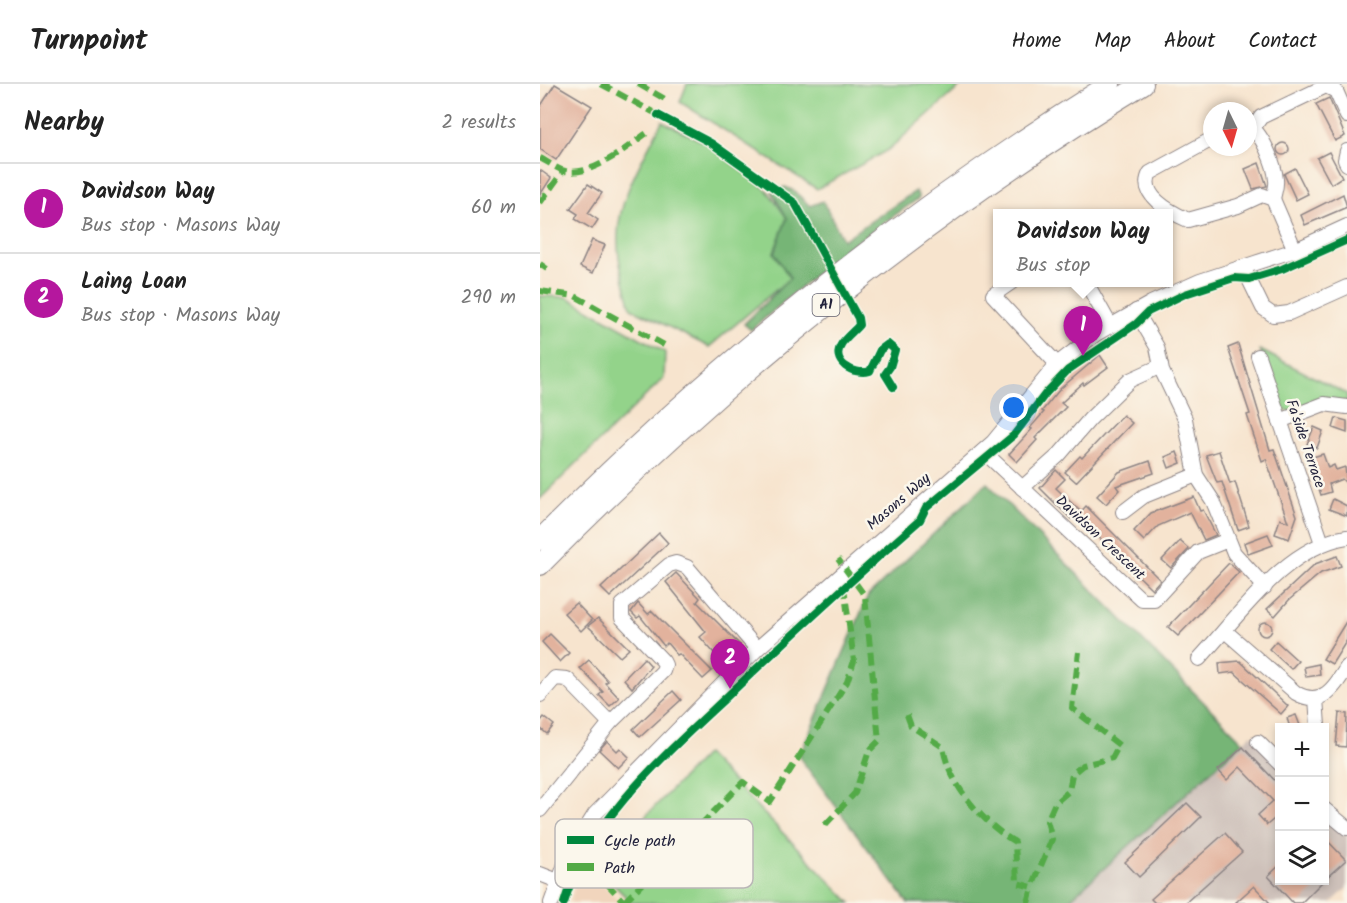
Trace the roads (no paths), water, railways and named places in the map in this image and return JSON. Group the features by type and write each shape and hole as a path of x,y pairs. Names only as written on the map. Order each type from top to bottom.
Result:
{"highway":[{"name":"A1","path":"540,540 701,387 822,285 943,195 1110,84"},
{"name":"A1","path":"540,565 629,477 702,410 838,296 970,197 1143,84"}],"street":[{"path":"1257,121 1326,86 1336,91 1347,116"},
{"path":"1257,140 1275,172 1277,183 1272,199 1295,250"},
{"path":"1170,209 1155,200 1146,187 1146,180 1150,173 1203,144"},
{"path":"1347,152 1345,160 1347,164"},
{"path":"1173,211 1188,220 1238,206 1262,195 1272,199"},
{"name":"Masons Way","path":"592,819 757,649 983,451 1057,364 1110,325 1182,288 1295,250 1347,226"},
{"path":"1243,267 1263,308 1274,315 1289,314 1347,287"},
{"path":"1005,287 993,295 1057,364"},
{"path":"1089,287 1110,325"},
{"path":"1136,311 1157,347 1161,366 1185,419 1196,475 1213,501 1234,553 1266,587"},
{"name":"Fa'side Terrace","path":"1258,356 1322,543"},
{"path":"1022,488 1059,454 1090,419 1130,380 1161,366"},
{"path":"1280,422 1324,404 1347,407"},
{"name":"Davidson Crescent","path":"983,451 1142,600 1154,600 1198,552 1228,540"},
{"path":"1122,512 1144,496 1196,475"},
{"path":"1199,659 1296,558 1322,543 1347,537"},
{"path":"543,800 610,723 663,671 665,665 663,661 622,618 620,611 622,605 669,565 676,563 687,567 757,649"},
{"path":"1225,631 1296,693 1316,698 1330,692 1347,667"},
{"path":"540,695 555,678 567,679 610,723"},
{"path":"1316,698 1318,723"},
{"path":"1258,742 1275,759"},
{"path":"1329,813 1347,828"},
{"path":"540,874 555,880"},
{"name":"Masons Way","path":"551,903 556,888"}],"place":[{"name":"Davidson Way","path":"1083,356"},
{"name":"Laing Loan","path":"730,689"}]}
